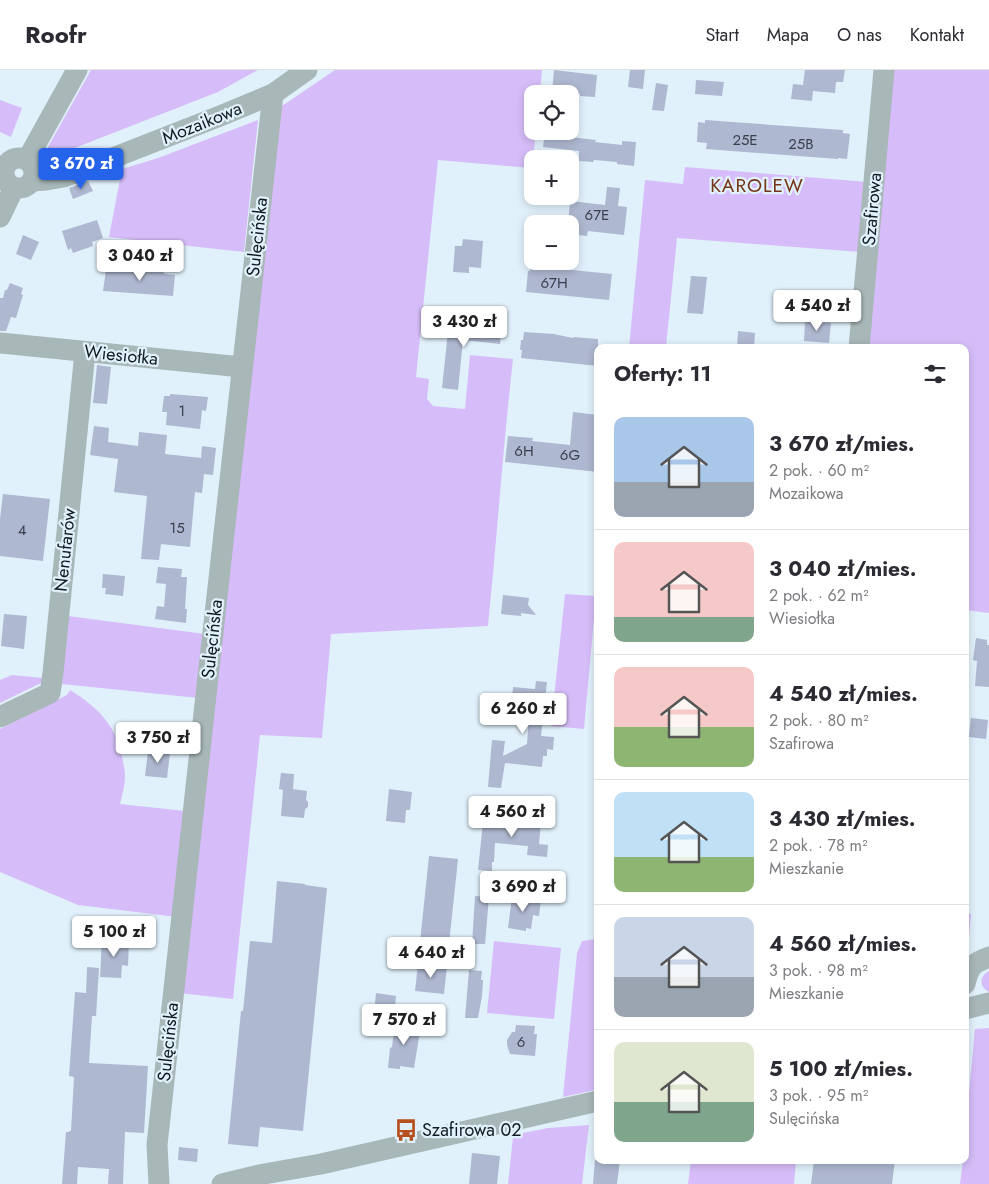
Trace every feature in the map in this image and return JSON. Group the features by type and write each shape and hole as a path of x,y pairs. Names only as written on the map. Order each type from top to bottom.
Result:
{"street":[{"path":"27,160 77,70"},
{"name":"Mozaikowa","path":"23,184 64,177 220,116 273,94 307,70"},
{"name":"Szafirowa","path":"859,344 884,70"},
{"name":"Sulęcińska","path":"159,1184 158,1145 273,94"},
{"path":"0,217 23,184 35,175 32,164 27,160 13,159 2,168 5,180 9,185 23,184"},
{"name":"Wiesiołka","path":"0,343 242,367"},
{"name":"Nenufarów","path":"0,717 50,693 85,352"},
{"path":"969,973 976,962 989,957"},
{"path":"969,1002 989,1003"},
{"path":"222,1184 321,1164 594,1101"}],"shaded area":[{"path":"91,70 258,70 218,92 67,151 43,156"},
{"path":"335,70 542,70 541,85 524,85 524,140 535,140 534,150 524,150 524,167 438,160 416,377 429,379 427,399 433,406 465,409 470,355 513,359 488,626 331,634 322,738 260,735 233,999 179,993 276,110"},
{"path":"893,70 989,70 989,613 969,610 969,344 868,344"},
{"path":"0,100 22,108 11,137 0,132"},
{"path":"258,120 244,252 109,237 120,179 119,170 158,158"},
{"path":"685,167 867,182 860,252 677,238 666,344 629,344 645,180 683,184"},
{"path":"565,594 594,596 594,618 584,729 551,726"},
{"path":"68,616 205,634 198,698 62,684"},
{"path":"12,675 43,678 43,682 0,703 0,680"},
{"path":"70,690 98,711 106,720 117,739 125,775 120,804 185,811 177,917 78,905 0,872 0,729 67,695"},
{"path":"969,914 971,914 969,937"},
{"path":"594,939 594,1090 563,1097 577,953 582,941"},
{"path":"494,941 561,948 554,1019 487,1013"},
{"path":"989,971 989,992 983,987 982,979"},
{"path":"989,1028 989,1184 960,1184 962,1164 969,1164 969,1093 975,1029"},
{"path":"589,1125 582,1184 508,1184 513,1137 548,1128"},
{"path":"690,1164 796,1164 794,1184 688,1184"}],"building":[{"path":"554,70 597,75 595,97 580,96 579,85 553,85"},
{"path":"630,70 645,70 643,89 628,87"},
{"path":"805,70 845,70 843,82 836,82 835,93 813,91 812,101 791,99 793,84 803,85"},
{"path":"696,80 724,82 722,96 695,94"},
{"path":"656,83 668,85 664,111 652,110"},
{"path":"705,120 843,130 843,133 850,134 847,159 706,149 707,143 697,142 698,122 705,123"},
{"path":"579,138 622,145 622,141 636,142 634,166 617,164 617,162 579,161 579,150 543,147 544,140 579,140"},
{"path":"88,181 93,191 73,199 69,188"},
{"path":"607,187 620,188 618,206 627,207 624,235 588,231 587,236 579,235 579,215 569,215 570,205 579,205 579,202 605,205"},
{"path":"97,220 103,238 92,242 93,246 73,253 71,248 68,250 62,231"},
{"path":"23,235 39,242 31,260 16,254"},
{"path":"463,239 483,241 481,268 469,267 469,273 453,272 455,246 462,246"},
{"path":"153,265 157,266 165,274 175,275 173,296 103,291 106,270 144,272"},
{"path":"572,270 612,274 609,300 526,292 528,271"},
{"path":"691,276 707,277 703,314 687,313"},
{"path":"10,283 23,288 21,294 23,295 16,318 11,317 6,331 0,331 0,298 3,298 5,290 7,290"},
{"path":"805,321 831,323 829,343 804,341"},
{"path":"449,322 501,327 500,344 463,340 458,390 442,388"},
{"path":"738,331 755,333 754,344 737,344"},
{"path":"524,332 598,339 598,344 594,344 594,366 521,358 521,340 523,340"},
{"path":"97,365 111,367 107,404 93,403"},
{"path":"170,394 208,397 206,411 202,410 200,429 166,425 167,412 162,412 164,396 170,396"},
{"path":"573,412 594,415 594,472 505,462 508,436 533,438 532,441 570,445"},
{"path":"94,426 109,428 108,442 138,446 139,432 167,435 165,454 201,458 202,446 216,448 213,475 204,474 202,493 195,492 190,547 161,544 159,560 141,559 147,496 114,492 118,459 90,455"},
{"path":"3,494 50,499 43,561 0,556 0,519"},
{"path":"158,567 182,569 181,577 187,577 186,623 155,619 157,606 164,607 166,584 156,583"},
{"path":"103,574 125,576 123,596 105,594 106,588 102,588"},
{"path":"503,595 529,598 528,605 536,615 521,613 521,616 501,614"},
{"path":"4,614 27,616 24,649 1,646"},
{"path":"976,638 987,640 987,645 989,645 989,687 975,686 977,661 973,660"},
{"path":"536,681 547,682 541,736 554,737 553,750 547,749 547,756 543,756 542,767 505,763 501,788 488,787 492,740 505,741 503,756 527,744 529,715 511,713 513,687 535,689"},
{"path":"971,718 988,720 986,739 969,737"},
{"path":"148,751 170,753 167,778 145,776"},
{"path":"281,773 294,774 293,789 307,791 306,800 308,807 305,809 304,818 281,816 283,790 279,789"},
{"path":"389,789 412,792 410,810 406,810 405,823 386,821"},
{"path":"521,809 542,811 539,844 548,845 547,857 527,855 528,846 495,843 492,871 478,870 483,822 519,827"},
{"path":"429,856 458,859 449,944 420,942"},
{"path":"277,881 327,888 303,1131 260,1127 258,1147 228,1144 250,941 272,943"},
{"path":"475,896 489,897 485,944 472,944"},
{"path":"512,897 541,899 539,916 533,915 531,929 526,928 526,931 508,928"},
{"path":"102,940 129,941 128,966 122,965 121,978 100,977"},
{"path":"418,964 447,966 444,994 415,991"},
{"path":"87,967 99,968 96,1016 92,1016 89,1063 148,1066 144,1133 125,1132 123,1184 108,1184 109,1169 78,1167 77,1184 62,1184 66,1132 71,1131 74,1077 69,1076 75,992 86,993"},
{"path":"469,970 482,971 482,996 478,1018 465,1018"},
{"path":"376,993 396,996 393,1027 373,1025"},
{"path":"395,1022 421,1025 414,1068 400,1066 400,1069 388,1068"},
{"path":"516,1025 535,1026 534,1034 537,1034 535,1056 510,1054 507,1040 512,1032 515,1032"},
{"path":"179,1147 198,1149 197,1162 178,1160"},
{"path":"472,1153 500,1156 497,1184 469,1184"},
{"path":"595,1164 620,1164 617,1184 593,1184"},
{"path":"814,1164 894,1164 892,1184 811,1184"}],"place":[{"name":"Szafirowa 02","path":"406,1130"}],"district":[{"name":"KAROLEW","path":"757,185"}]}
